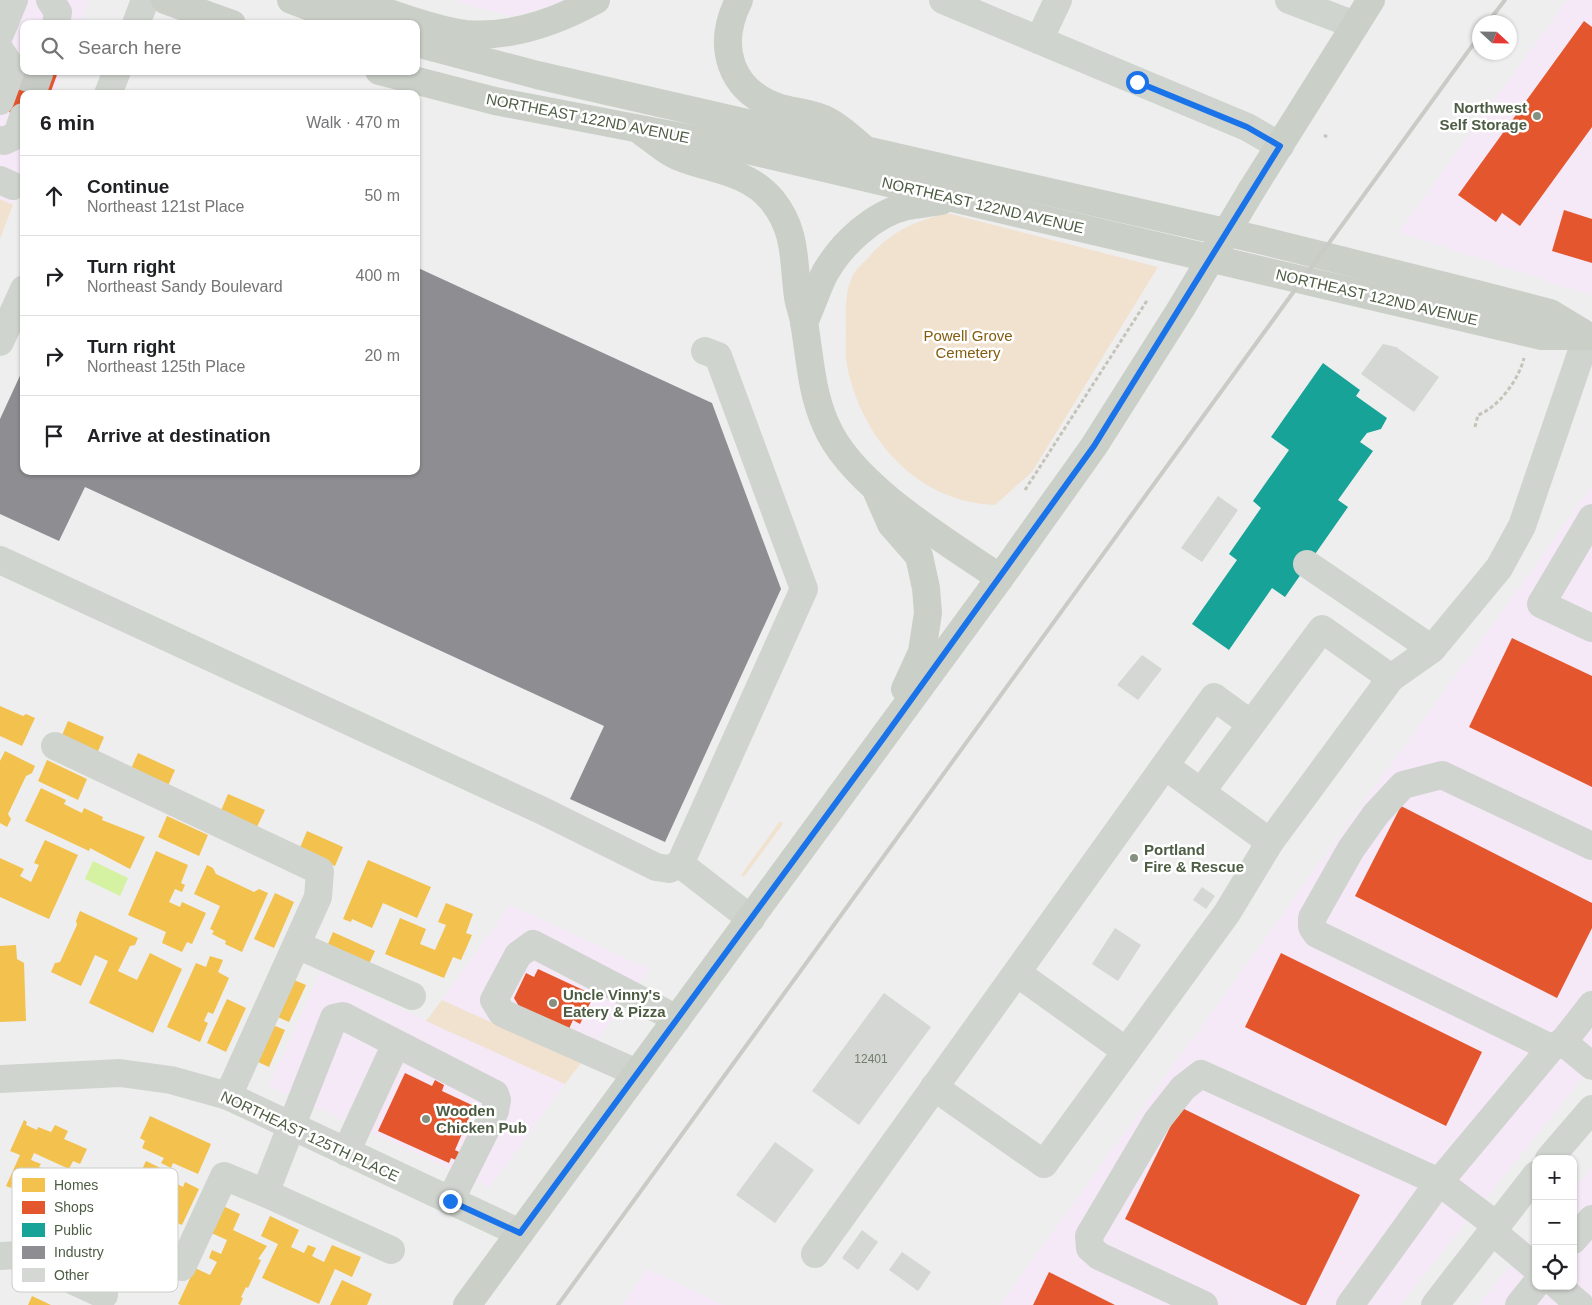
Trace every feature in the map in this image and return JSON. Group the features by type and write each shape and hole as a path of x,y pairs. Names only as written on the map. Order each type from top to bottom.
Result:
{"main road":[{"path":"165,0 221,20"},
{"path":"291,0 345,20"},
{"path":"332,0 371,7 416,20"},
{"path":"420,21 464,34 488,34 536,26 566,16 596,0"},
{"path":"738,0 729,26 727,48 732,69 744,86 760,99 779,107 827,120 869,152"},
{"path":"467,1305 752,919 1094,446 1371,0"},
{"name":"NORTHEAST 122ND AVENUE","path":"420,45 537,75 1260,240 1481,295 1550,313 1590,337"},
{"name":"NORTHEAST 122ND AVENUE","path":"394,75 495,101 738,148 1542,336 1590,337"},
{"path":"635,128 676,156 738,175 772,200 794,246 798,297 804,322 812,381 826,426 835,443 853,466 875,489 1000,578"},
{"path":"804,322 825,273 842,249 860,231 880,218 906,206 955,199"},
{"path":"875,489 891,524 919,556 926,588 928,613 922,652 885,736"}],"street":[{"path":"50,0 58,12 57,20"},
{"path":"137,20 144,0"},
{"path":"943,0 1247,127 1280,146"},
{"path":"1039,40 1058,0"},
{"path":"1289,0 1355,25"},
{"path":"0,50 12,68 0,101"},
{"path":"110,90 115,75"},
{"path":"0,140 4,142 17,135 20,126"},
{"path":"0,342 20,298"},
{"path":"934,1087 1044,1164 1227,913 1270,842 1391,678 1432,649 1499,568 1522,526 1590,337"},
{"path":"0,560 534,807 656,867 669,869 680,864 804,589 718,356 705,351"},
{"path":"1592,518 1541,604 1592,628"},
{"path":"1307,564 1432,649"},
{"path":"1201,792 1322,628 1391,678"},
{"path":"815,1254 1214,697 1251,724"},
{"path":"55,746 320,871 318,897 228,1096"},
{"path":"1165,766 1270,842"},
{"path":"1592,846 1442,775 1402,785 1376,814 1351,849 1312,918 1312,927 1317,934 1557,1045 1592,1066"},
{"path":"680,864 752,919"},
{"path":"637,1073 502,1013 494,1000 518,954 533,944 677,1020"},
{"path":"297,945 412,996"},
{"path":"1017,972 1126,1052"},
{"path":"1350,1305 1439,1182 1592,1005"},
{"path":"265,1193 334,1018 343,1016 494,1094 497,1100 495,1111 450,1201"},
{"path":"346,1152 396,1044"},
{"name":"NORTHEAST 125TH PLACE","path":"0,1079 120,1073 172,1080 228,1096 520,1233"},
{"path":"1204,1305 1099,1256 1090,1248 1089,1236 1157,1122 1183,1088 1201,1074 1439,1182 1494,1228 1532,1264"},
{"path":"1552,1155 1592,1109"},
{"path":"182,1268 224,1176 390,1250"},
{"path":"1435,1305 1532,1180"},
{"path":"1577,1235 1592,1218"},
{"path":"1519,1305 1532,1289"},
{"path":"1563,1290 1580,1305"},
{"path":"98,1292 104,1295"}],"path":[{"path":"1025,490 1148,298"},
{"path":"1475,427 1478,415 1488,411 1500,399 1522,367 1530,333"}],"shaded area":[{"path":"0,0 89,0 82,20 20,20 20,75 61,75 56,90 20,90 20,186 13,205 0,199"},
{"path":"453,0 570,0 513,17"},
{"name":"Northwest Self Storage","path":"1567,0 1592,0 1592,296 1399,232"},
{"path":"1592,487 1592,1066 1400,1305 1000,1305"},
{"path":"93,861 128,878 120,896 85,879"},
{"path":"510,905 649,969 581,1063 442,1000"},
{"path":"320,972 565,1084 490,1187 269,1086"},
{"path":"1592,1167 1592,1305 1478,1305 1532,1240 1532,1290 1577,1290 1577,1185"},
{"path":"647,1269 724,1305 622,1305"}],"green space":[{"path":"0,199 13,205 0,239"},
{"name":"Powell Grove Cemetery","path":"947,213 1158,267 1032,472 995,505 967,501 941,492 918,479 897,462 865,418 854,393 847,366 846,302 854,273 876,249 903,229 923,220"},
{"path":"780,821 783,824 744,877 741,875"},
{"path":"442,1000 581,1063 565,1084 426,1021"}],"building: Homes":[{"path":"0,706 23,716 26,714 35,718 22,746 0,736"},
{"path":"68,721 104,737 96,756 60,740"},
{"path":"5,751 35,766 32,773 26,776 8,814 11,819 7,827 0,823 0,761"},
{"path":"138,753 175,770 167,788 130,771"},
{"path":"47,760 87,779 78,800 38,781"},
{"path":"41,788 66,800 64,804 82,813 84,808 103,817 102,820 145,837 130,869 90,848 89,851 25,821"},
{"path":"228,794 265,810 256,829 220,813"},
{"path":"167,816 208,835 199,856 158,837"},
{"path":"307,831 343,847 335,866 299,850"},
{"path":"45,840 78,855 49,919 0,897 0,858 24,869 20,876 31,882 39,865 34,863"},
{"path":"156,851 188,865 181,883 185,885 182,892 175,889 169,902 180,907 182,902 206,913 192,944 187,942 182,952 162,943 166,932 128,915"},
{"path":"368,860 431,887 417,918 383,903 372,928 352,919 351,922 343,919"},
{"path":"207,865 213,868 216,874 254,892 259,889 268,893 242,952 225,944 226,941 212,934 214,931 210,929 220,906 194,894"},
{"path":"275,893 294,902 274,948 254,939"},
{"path":"446,903 473,914 466,933 472,935 461,960 453,957 444,978 385,954 400,918 426,929 420,944 435,950 446,925 438,922"},
{"path":"80,911 138,938 135,945 130,946 118,971 137,980 150,953 182,969 153,1033 89,1003 108,961 95,955 81,986 51,972 55,963 60,962 77,925 76,921"},
{"path":"333,932 375,951 367,968 326,949"},
{"path":"16,945 17,959 24,963 26,1021 0,1022 0,946"},
{"path":"210,956 223,960 218,972 229,978 213,1014 208,1012 204,1021 208,1023 200,1042 167,1027 196,963 206,967"},
{"path":"287,977 306,985 289,1022 271,1014"},
{"path":"227,999 246,1008 226,1052 207,1043"},
{"path":"268,1023 285,1030 269,1067 251,1059"},
{"path":"150,1116 211,1144 198,1174 173,1163 171,1168 161,1163 164,1158 142,1148 145,1141 140,1138"},
{"path":"24,1120 27,1122 26,1125 37,1130 38,1127 51,1132 55,1125 68,1131 64,1139 87,1149 80,1164 73,1161 70,1168 34,1153 31,1160 41,1164 39,1167 41,1168 14,1168 20,1155 10,1151"},
{"path":"146,1161 161,1168 143,1168"},
{"path":"12,1173 11,1188 6,1186"},
{"path":"185,1182 199,1189 182,1225 178,1223 178,1184 183,1187"},
{"path":"221,1205 240,1214 233,1230 267,1246 258,1259 261,1260 248,1288 246,1287 241,1297 243,1298 240,1305 178,1304 195,1268 210,1275 217,1262 209,1258 212,1250 221,1254 227,1240 209,1232"},
{"path":"270,1216 299,1230 291,1247 304,1253 308,1245 316,1248 312,1256 324,1262 332,1245 361,1257 352,1277 335,1269 319,1304 262,1278 278,1244 261,1236"},
{"path":"342,1280 372,1294 367,1305 330,1305"},
{"path":"32,1296 51,1305 28,1305"}],"building: Shops":[{"path":"1584,21 1592,27 1592,127 1520,226 1502,213 1496,222 1458,195"},
{"path":"23,75 57,75 51,90 20,90 20,116 9,112"},
{"path":"1564,210 1592,219 1592,263 1552,251"},
{"path":"1512,638 1592,676 1592,787 1469,727"},
{"path":"1401,806 1592,903 1592,928 1557,998 1355,896"},
{"path":"1281,953 1482,1052 1446,1126 1245,1027"},
{"name":"Uncle Vinny's Eatery & Pizza","path":"538,969 594,995 580,1024 573,1020 568,1031 520,1008 514,998 526,973 534,977"},
{"name":"Wooden Chicken Pub","path":"405,1073 432,1086 435,1080 444,1085 442,1091 474,1106 455,1150 459,1152 456,1160 451,1158 449,1163 378,1131"},
{"path":"1180,1107 1360,1195 1306,1305 1301,1305 1125,1219"},
{"path":"1049,1272 1115,1305 1033,1305"}],"building: Public":[{"path":"1323,363 1360,390 1356,396 1387,418 1381,429 1367,433 1360,442 1373,451 1338,500 1348,507 1285,597 1272,588 1229,650 1192,624 1237,560 1229,554 1261,508 1253,501 1289,450 1271,437"}],"building: Industry":[{"path":"420,269 712,403 781,589 665,842 570,799 604,726 85,487 59,541 0,514 0,419 20,376 20,475 420,475"}],"building: Other":[{"path":"1383,344 1396,347 1439,377 1414,412 1361,374"},
{"path":"1218,496 1238,510 1202,562 1181,548"},
{"path":"1142,655 1162,669 1138,700 1117,685"},
{"path":"1202,887 1215,896 1206,909 1193,900"},
{"path":"1115,928 1141,945 1118,981 1092,964"},
{"path":"884,993 931,1027 859,1125 812,1091"},
{"path":"775,1142 814,1170 775,1223 736,1195"},
{"path":"862,1230 878,1242 858,1270 842,1258"},
{"path":"902,1252 931,1272 918,1291 889,1270"}],"tunnel":[{"path":"33,90 39,75"}],"railway":[{"path":"1493,15 1505,0"},
{"path":"558,1305 1472,46"}],"place":[{"name":"Northwest Self Storage","path":"1537,116"},
{"name":"Portland Fire & Rescue","path":"1134,858"},
{"name":"Uncle Vinny's Eatery & Pizza","path":"553,1003"},
{"name":"Wooden Chicken Pub","path":"426,1119"}],"route":[{"path":"450,1201 520,1233 752,919 1094,446 1182,307 1280,146 1247,127 1137,82"}]}
